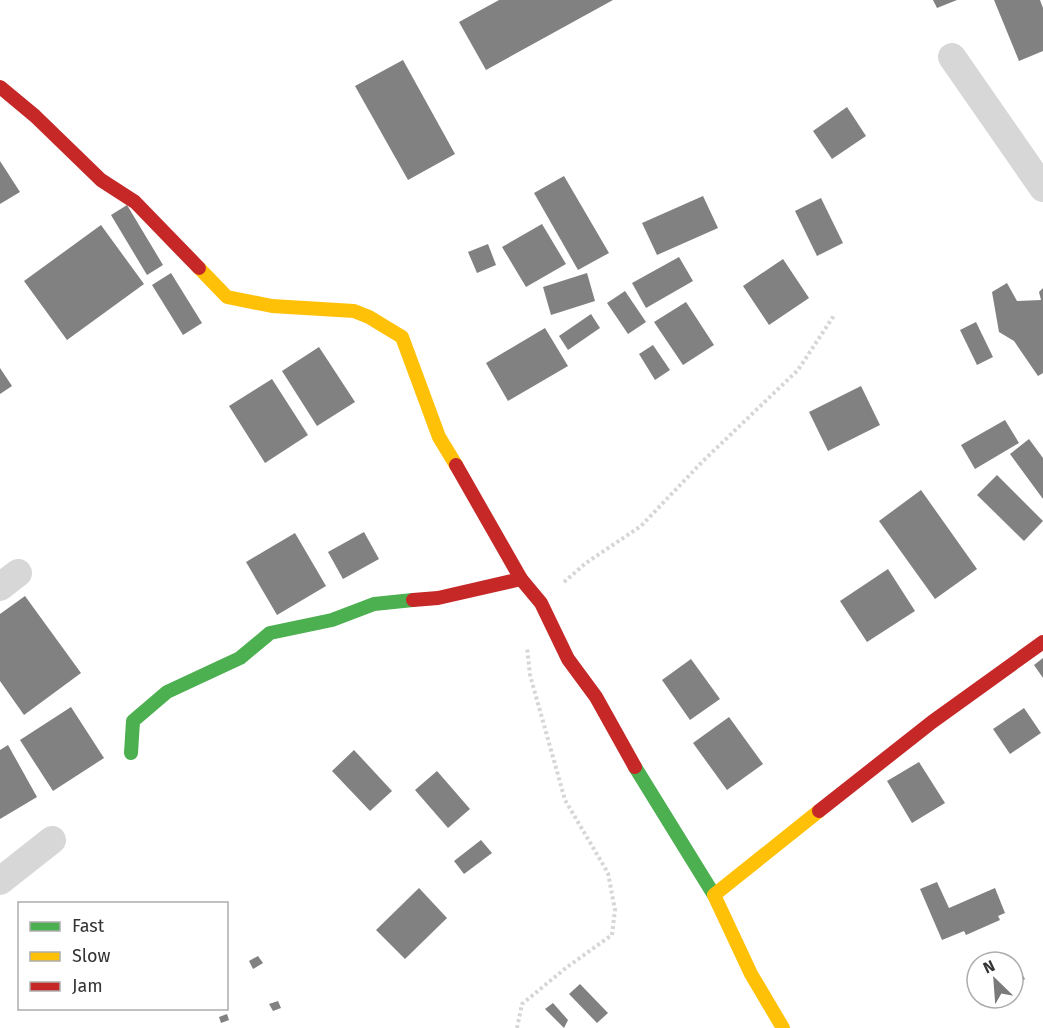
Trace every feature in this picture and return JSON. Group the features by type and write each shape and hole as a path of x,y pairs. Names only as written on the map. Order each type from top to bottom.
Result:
{"street":[{"path":"952,57 1043,188"},
{"path":"0,87 35,116 101,180 135,202 227,297 272,306 354,311 369,317 402,337 439,437 474,494 521,579 541,603 568,659 596,697 636,769 714,895 751,974 783,1028"},
{"path":"131,753 133,721 167,692 240,658 270,633 332,620 374,604 438,598 521,579"},
{"path":"714,895 932,722 1043,642"},
{"path":"0,880 52,840"}],"path":[{"path":"541,603 586,563 642,526 703,461 798,370 835,314"},
{"path":"518,1028 522,1004 567,967 612,935 615,910 608,873 566,800 530,675 526,642"}],"building":[{"path":"499,0 613,0 486,70 459,22"},
{"path":"933,0 957,0 937,8"},
{"path":"994,0 1040,0 1043,8 1043,51 1019,61"},
{"path":"403,60 455,154 408,180 355,86"},
{"path":"847,107 866,136 832,159 813,131"},
{"path":"0,161 20,192 0,204"},
{"path":"564,176 609,253 578,270 534,193"},
{"path":"703,196 718,228 657,255 642,223"},
{"path":"821,198 843,243 817,256 795,211"},
{"path":"127,205 163,265 147,275 111,215"},
{"path":"542,224 566,264 526,287 502,247"},
{"path":"101,225 144,284 67,340 24,281"},
{"path":"488,244 496,265 477,273 468,252"},
{"path":"679,257 693,281 646,308 632,283"},
{"path":"783,259 809,298 769,325 743,286"},
{"path":"171,273 202,323 183,335 152,285"},
{"path":"587,273 595,301 551,315 543,287"},
{"path":"1007,283 1017,301 1041,300 1039,292 1043,288 1043,373 1038,376 1014,341 999,332 992,292"},
{"path":"625,291 646,322 628,334 607,303"},
{"path":"686,302 714,345 683,365 654,322"},
{"path":"591,314 600,328 568,350 559,336"},
{"path":"976,322 993,357 977,365 960,330"},
{"path":"545,328 568,366 508,401 486,363"},
{"path":"653,345 670,370 655,380 639,354"},
{"path":"319,347 355,402 317,426 282,371"},
{"path":"0,368 12,386 0,394"},
{"path":"272,379 308,435 265,463 229,406"},
{"path":"861,386 880,425 828,451 809,412"},
{"path":"1005,420 1019,443 975,469 961,445"},
{"path":"1029,439 1043,458 1043,499 1010,454"},
{"path":"997,475 1043,521 1024,541 977,495"},
{"path":"921,490 977,569 935,599 879,521"},
{"path":"364,532 379,559 343,579 328,552"},
{"path":"295,533 326,586 277,615 246,562"},
{"path":"888,569 915,611 867,642 840,601"},
{"path":"25,596 81,673 24,715 0,681 0,614"},
{"path":"1043,658 1043,678 1034,665"},
{"path":"691,659 720,699 690,720 662,680"},
{"path":"71,707 104,758 53,791 20,740"},
{"path":"1024,708 1041,733 1010,754 993,729"},
{"path":"729,717 763,764 727,790 693,743"},
{"path":"8,745 37,797 0,819 0,750"},
{"path":"354,750 392,791 370,811 332,771"},
{"path":"919,762 945,803 912,823 887,781"},
{"path":"437,771 470,809 448,828 415,790"},
{"path":"481,840 492,853 464,874 454,861"},
{"path":"937,882 949,908 995,888 1005,913 998,916 1000,920 966,935 964,931 942,940 920,889"},
{"path":"419,888 447,918 405,959 376,930"},
{"path":"258,956 263,963 253,969 249,961"},
{"path":"580,984 608,1013 597,1023 569,994"},
{"path":"278,1001 281,1008 273,1011 269,1004"},
{"path":"553,1003 568,1020 564,1028 545,1009"},
{"path":"227,1014 229,1020 221,1023 219,1017"}],"traffic: fast":[{"path":"131,753 133,721 167,692 240,658 270,633 332,620 374,604 413,600"},
{"path":"635,767 714,895"}],"traffic: slow":[{"path":"199,268 227,297 272,306 354,311 369,317 402,337 439,437 456,465"},
{"path":"783,1028 751,974 714,895 819,811"}],"traffic: jam":[{"path":"0,87 35,116 101,180 135,202 199,268"},
{"path":"456,465 521,579 541,603 568,659 596,697 635,767"},
{"path":"413,600 438,598 521,579"},
{"path":"819,811 932,722 1043,642"}]}
